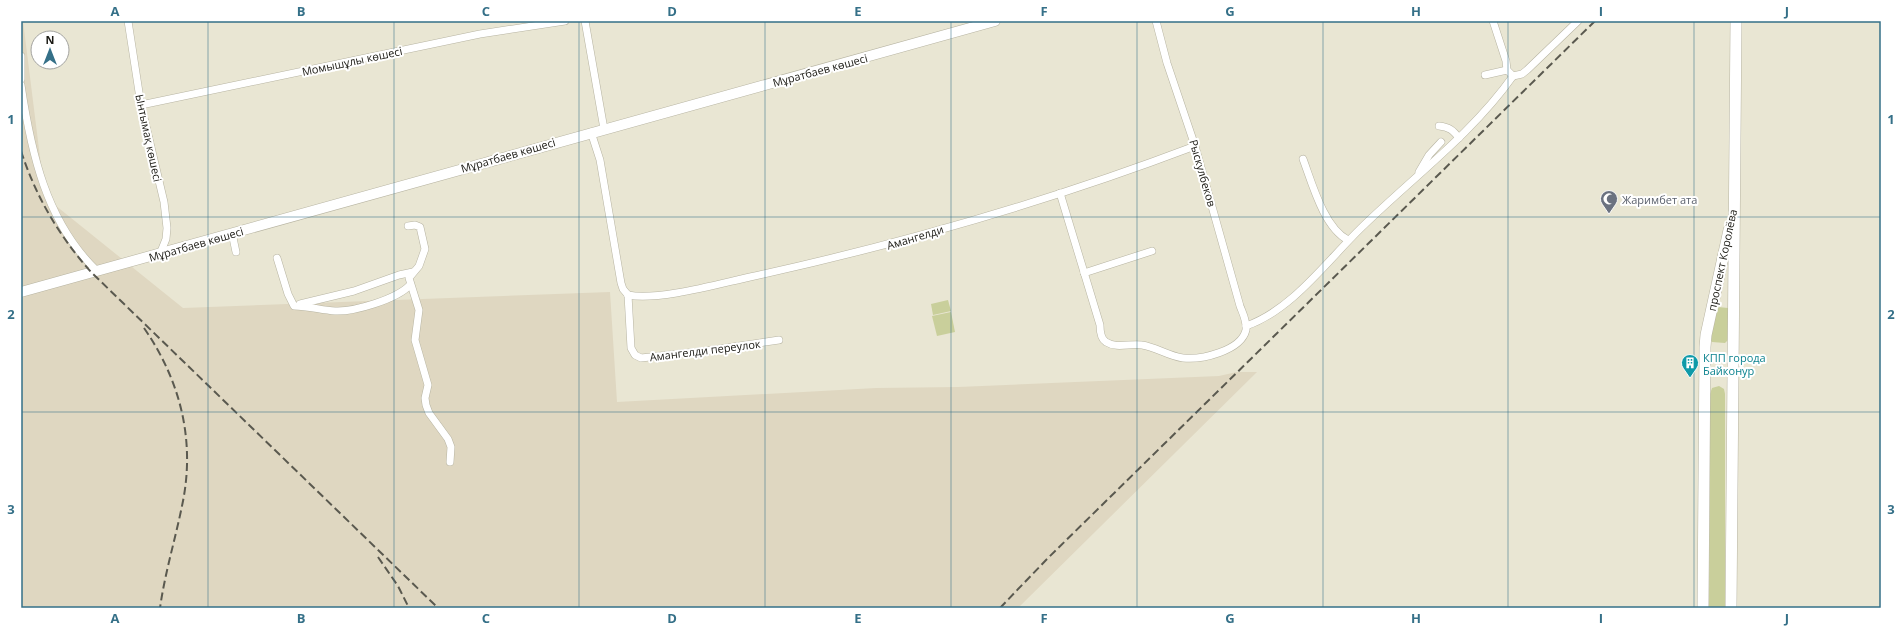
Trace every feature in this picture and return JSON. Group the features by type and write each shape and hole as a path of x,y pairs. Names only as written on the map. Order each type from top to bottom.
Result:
{"main road":[{"path":"1734,200 1736,21"},
{"name":"проспект Королёва","path":"1703,608 1705,347 1706,335 1734,200"},
{"name":"проспект Королёва","path":"1731,608 1734,200"}],"street":[{"name":"Ынтымақ көшесі","path":"128,21 141,105 164,202 167,228 166,239 160,254"},
{"name":"Момышұлы көшесі","path":"141,105 480,34 565,21"},
{"path":"585,21 604,129"},
{"name":"Мұратбаев көшесі","path":"21,292 591,132 996,21"},
{"name":"Рыскулбеков","path":"1156,21 1167,63 1195,146 1246,326"},
{"path":"1493,21 1506,61 1506,70"},
{"path":"1060,193 1100,325 1102,339 1105,342 1114,345 1144,345 1174,356 1191,358 1232,348 1238,344 1244,334 1246,326 1269,315 1298,294 1348,240 1459,138 1499,96 1514,76 1522,74 1527,70 1578,21"},
{"path":"21,56 21,79"},
{"path":"1484,75 1506,70 1514,76"},
{"path":"21,85 27,128 54,213 62,228 88,263 97,271"},
{"path":"1439,126 1448,127 1454,131 1459,138"},
{"path":"591,132 600,160 621,283 623,290 628,295"},
{"path":"1417,176 1421,168 1441,142"},
{"name":"Амангелди","path":"628,295 641,297 683,291 832,259 892,244 1060,193 1139,167 1195,146"},
{"path":"1303,159 1317,197 1333,228 1343,238 1348,240"},
{"path":"408,226 415,225 420,227 425,244 419,266 409,278 419,310 415,340 428,385 425,398 426,406 429,413 448,438 451,447 450,462"},
{"path":"232,234 236,252"},
{"path":"1084,274 1152,251"},
{"path":"277,258 288,294 294,306"},
{"path":"294,306 354,291 399,275 413,272"},
{"path":"294,306 335,311 345,310 371,304 395,296 410,285"},
{"name":"Амангелди переулок","path":"628,295 631,348 632,352 642,358 660,357 779,340"}],"shaded area":[{"path":"21,21 23,21 45,197 183,308 610,292 617,402 876,388 958,387 1219,376 1237,372 1257,372 1018,608 21,608"}],"green space":[{"path":"948,300 951,311 933,315 931,304"},
{"path":"1718,307 1728,308 1728,340 1725,343 1712,342 1710,339"},
{"path":"951,312 955,332 937,336 932,316"},
{"path":"1719,386 1724,389 1725,394 1725,608 1709,608 1710,394 1712,388"}],"railway":[{"path":"1000,608 1047,559 1595,21"},
{"path":"21,151 41,200 59,230 91,272 438,608"},
{"path":"144,328 157,348 175,389 182,411 187,455 183,501 160,608"},
{"path":"378,557 398,586 409,608"}],"place":[{"name":"Жаримбет ата","path":"1609,214"},
{"name":"КПП города Байконур","path":"1690,378"}]}
